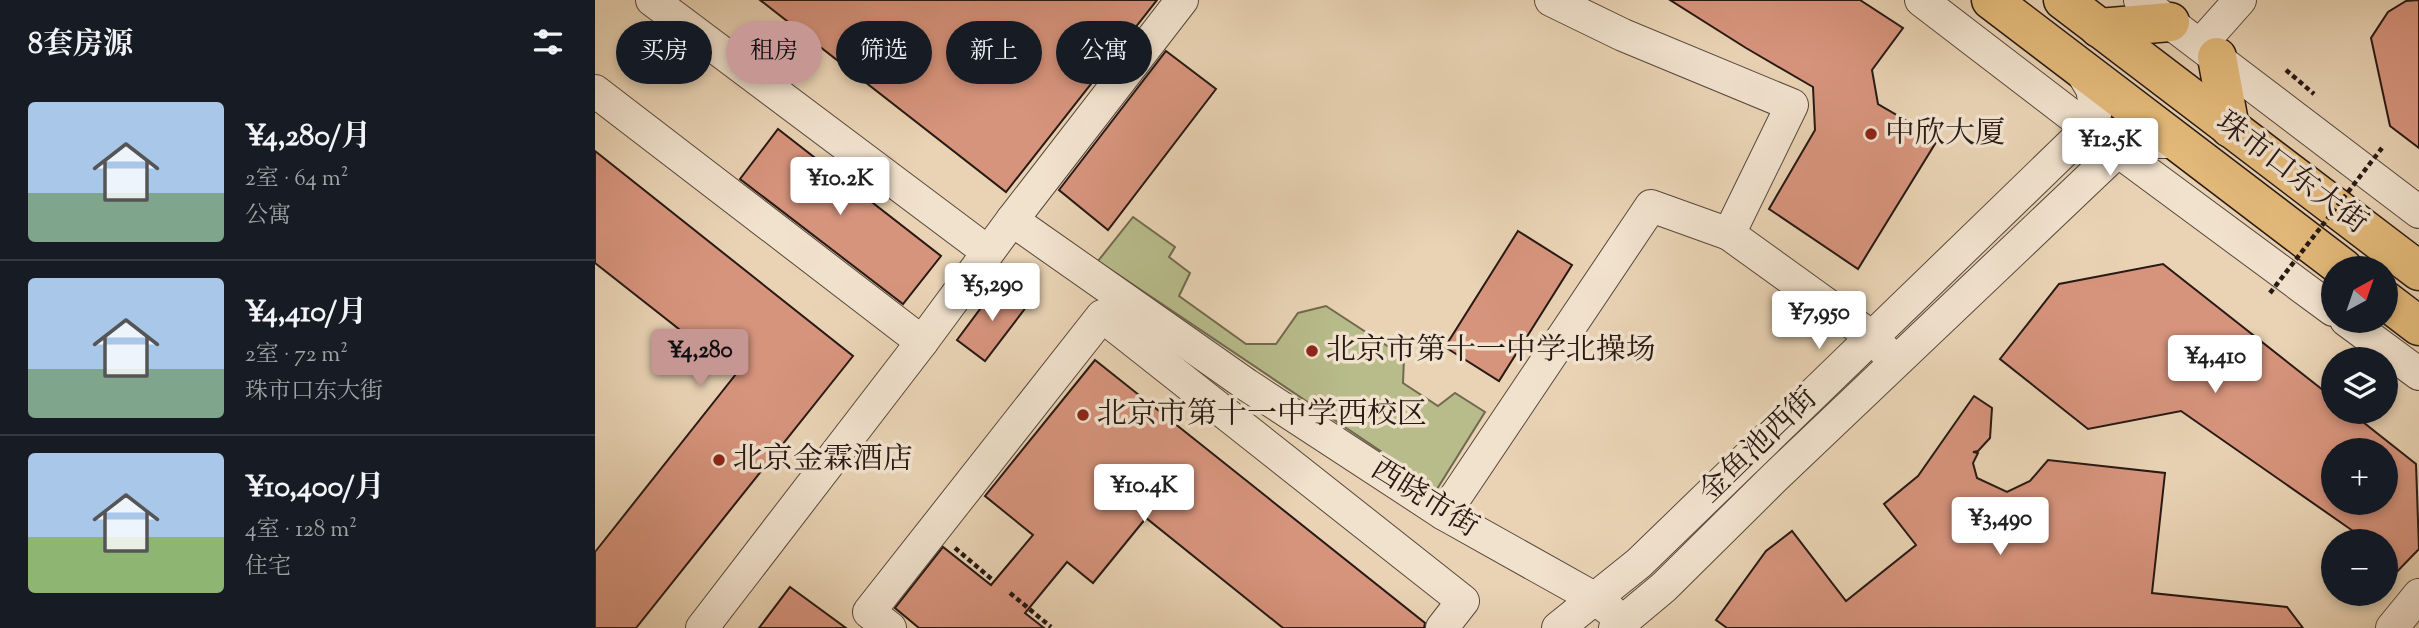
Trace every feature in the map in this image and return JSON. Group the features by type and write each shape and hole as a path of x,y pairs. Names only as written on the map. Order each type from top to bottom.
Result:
{"main road":[{"name":"珠市口东大街","path":"1991,0 2327,256"},
{"name":"珠市口东大街","path":"2063,0 2419,271"},
{"path":"2099,28 2155,11"},
{"path":"2209,51 2230,128"},
{"path":"2398,310 2419,326"}],"street":[{"path":"652,0 988,252"},
{"path":"702,628 1182,0"},
{"path":"1551,0 1623,35 1792,105 1730,234"},
{"path":"1921,0 2118,151 2321,301"},
{"path":"2209,51 2240,0"},
{"name":"珠市口东大街","path":"2155,11 2419,212"},
{"path":"2079,67 2092,89 2096,111 2088,128"},
{"path":"595,91 922,342"},
{"name":"金鱼池西街","path":"1558,628 1639,563 2088,128"},
{"name":"金鱼池西街","path":"1624,626 2118,151 2141,142 2178,142"},
{"path":"1444,514 1651,206 1730,234 1872,337 1896,362"},
{"name":"西晓市街","path":"1012,220 1247,385 1444,514 1594,598 1624,626"},
{"path":"890,628 869,611 1102,316 1463,601 1442,628"},
{"path":"2364,333 2419,374"},
{"path":"2392,628 2419,595"}],"path":[{"path":"2286,70 2322,101"},
{"path":"2270,293 2382,148"},
{"path":"933,531 995,581"},
{"path":"1010,593 1051,627"}],"green space":[{"name":"北京市第十一中学北操场","path":"1133,217 1175,247 1169,257 1190,273 1179,296 1246,344 1276,344 1298,313 1326,306 1404,357 1403,383 1438,406 1455,393 1485,412 1437,489 1098,261"}],"building":[{"path":"760,0 1157,0 1140,21 1056,21 1056,84 1091,84 1006,192 868,84 932,84 932,21 836,21 836,59 822,48 822,21 787,21"},
{"name":"中欣大厦","path":"1670,0 1860,0 1903,28 1872,70 1878,104 1938,139 1858,269 1769,209 1815,130 1813,87"},
{"path":"2419,0 2419,148 2390,126 2371,38 2388,12 2406,1"},
{"path":"1166,51 1216,89 1108,230 1059,190 1141,84 1152,84 1152,69"},
{"path":"778,129 941,256 903,304 740,179"},
{"name":"北京金霖酒店","path":"595,151 853,356 636,628 595,628 595,552 736,374 595,263"},
{"path":"1518,231 1572,265 1499,381 1445,347"},
{"path":"2163,264 2321,389 2321,424 2365,424 2383,438 2321,438 2321,509 2181,411 2088,429 2000,359 2059,284"},
{"path":"998,285 1027,306 985,361 957,340"},
{"path":"1095,360 1425,623 1424,628 1283,628 1146,518 1093,583 1067,562 1025,613 1044,628 919,628 895,608 943,547 991,585 1033,535 985,496"},
{"path":"1974,396 1992,408 1990,438 1978,451 1973,452 1978,453 1973,463 1977,478 2007,492 2030,481 2048,460 2165,473 2152,593 2287,607 2303,628 1727,628 1716,620 1766,551 1792,531 1846,601 1916,545 1884,504 1918,476"},
{"path":"2398,450 2416,464 2419,549 2398,571 2398,529 2350,529 2330,515 2398,515"},
{"path":"790,587 846,628 759,628"}],"place":[{"name":"中欣大厦","path":"1871,134"},
{"name":"北京市第十一中学北操场","path":"1312,351"},
{"name":"北京市第十一中学西校区","path":"1083,415"},
{"name":"北京金霖酒店","path":"719,460"}]}
